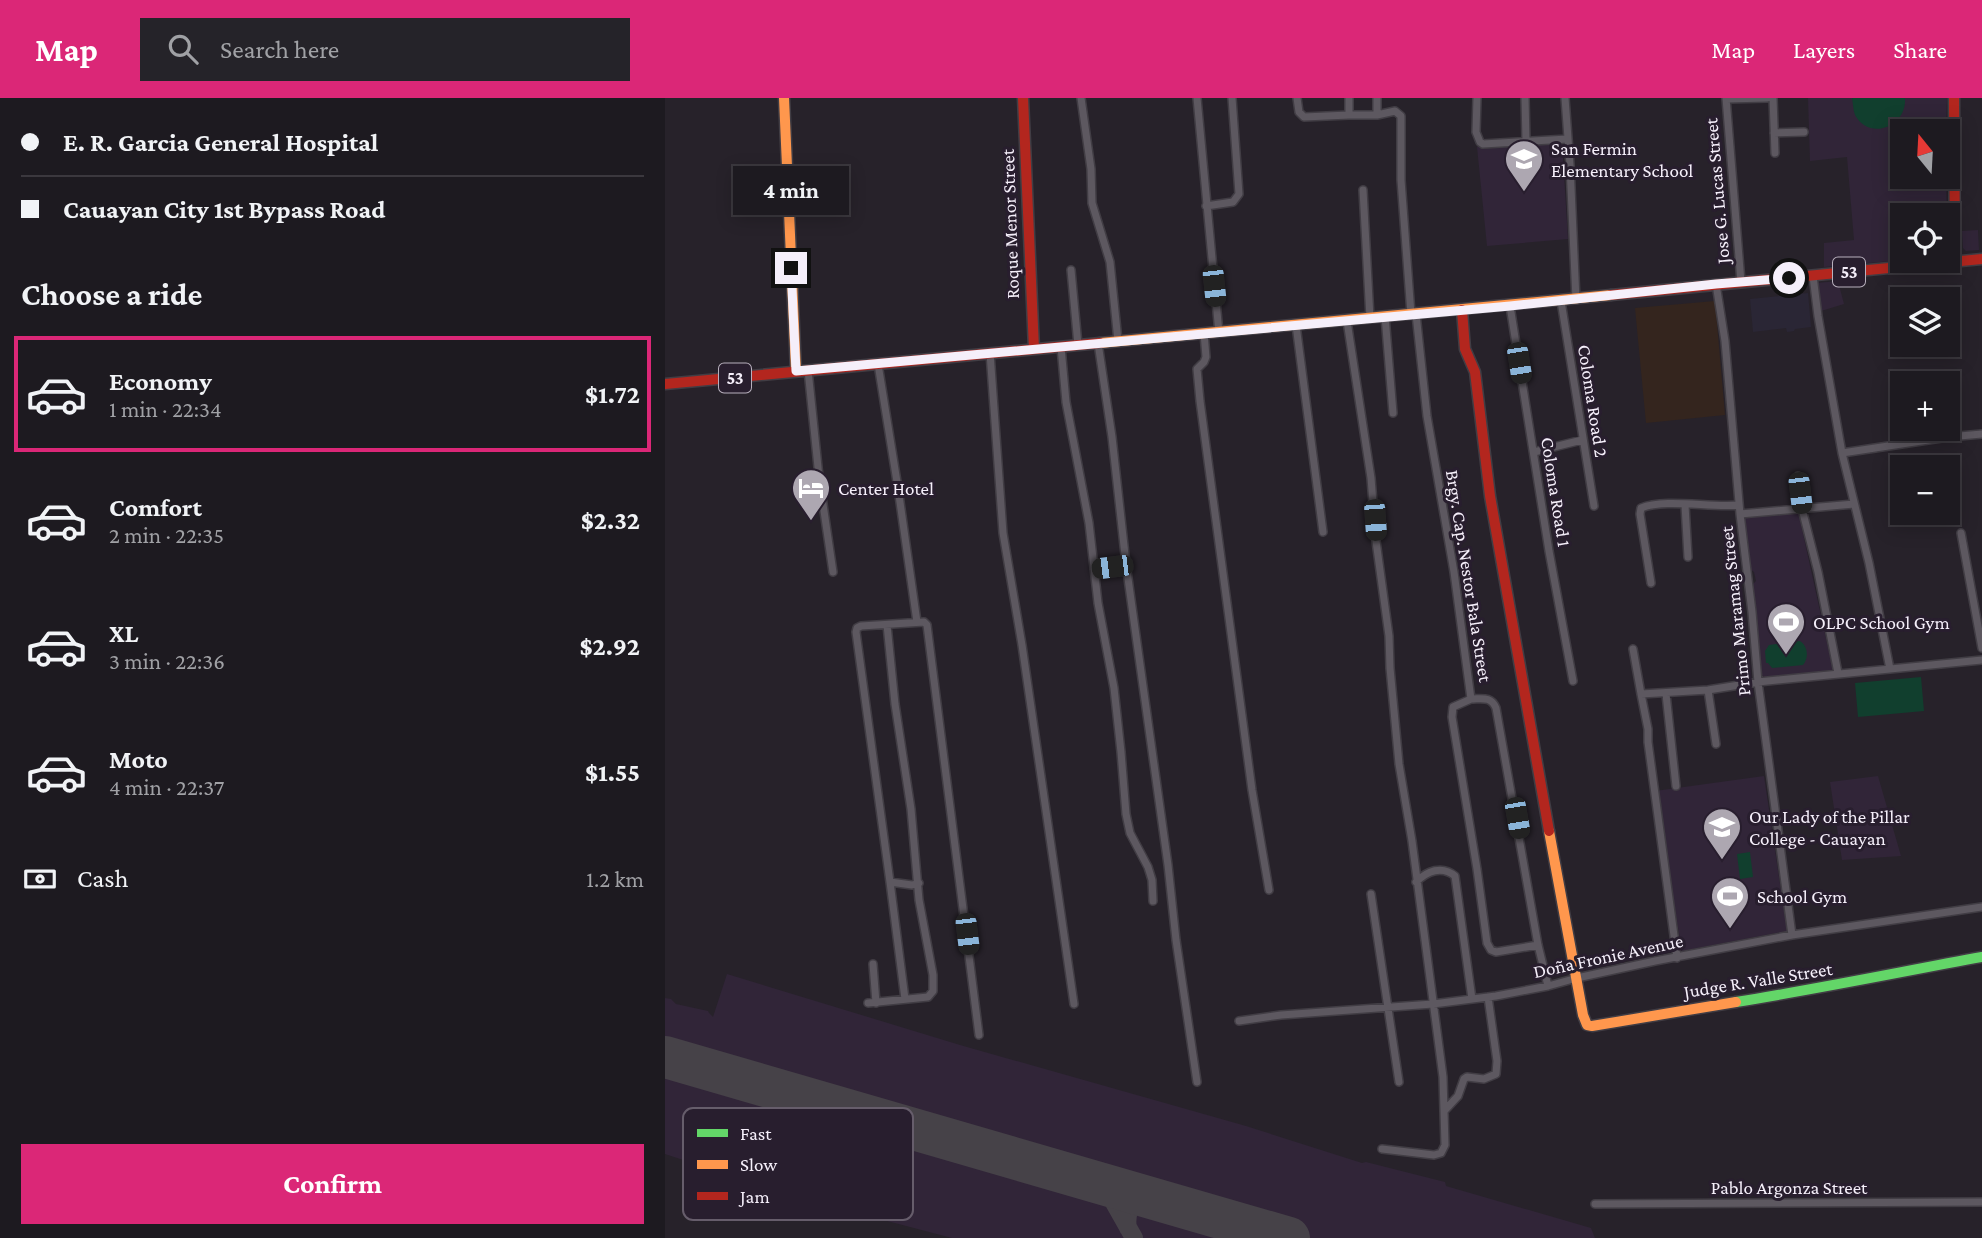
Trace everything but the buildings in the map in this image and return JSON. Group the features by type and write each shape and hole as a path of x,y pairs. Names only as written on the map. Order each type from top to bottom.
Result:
{"main road":[{"path":"784,98 796,371"},
{"name":"Roque Menor Street","path":"1023,98 1034,349"},
{"path":"1954,98 1955,203"},
{"name":"53","path":"1960,261 1982,259"},
{"name":"53","path":"670,384 1576,300 1890,268"},
{"name":"Judge R. Valle Street","path":"1462,310 1465,349 1475,372 1490,496 1528,721 1587,1025 1824,988 1982,957"}],"street":[{"path":"1081,98 1091,169 1092,203 1110,262 1118,341"},
{"path":"1197,98 1219,332"},
{"path":"1206,206 1233,202 1239,194 1232,98"},
{"path":"1297,98 1299,113 1304,117 1377,115 1377,98"},
{"path":"1349,98 1349,115"},
{"path":"1477,98 1476,132 1483,144 1568,139"},
{"path":"1525,98 1526,141"},
{"path":"1565,98 1576,300"},
{"path":"1726,99 1767,98"},
{"path":"1773,98 1775,153"},
{"name":"Jose G. Lucas Street","path":"1726,99 1741,282"},
{"name":"Brgy. Cap. Nestor Bala Street","path":"1377,115 1395,111 1401,116 1401,180 1413,314 1471,699 1489,699 1496,708 1538,945 1548,986"},
{"path":"1774,133 1804,132"},
{"path":"1363,190 1370,318"},
{"path":"1071,270 1078,345"},
{"path":"1813,276 1842,453 1869,563 1890,669"},
{"name":"Primo Maramag Street","path":"1716,284 1725,341 1758,682 1792,935"},
{"name":"Coloma Road 2","path":"1561,301 1594,506"},
{"name":"Coloma Road 1","path":"1510,306 1549,551 1573,681"},
{"path":"1385,316 1393,413"},
{"path":"1347,321 1371,478 1376,541 1389,636 1398,751 1443,1077 1445,1110 1445,1145 1441,1153 1382,1149"},
{"path":"1296,325 1323,532"},
{"path":"1203,334 1206,357 1197,369 1200,401 1252,790 1269,890"},
{"path":"1098,343 1197,1082"},
{"path":"1061,347 1066,402 1089,523 1098,603 1114,688 1126,814 1130,833 1148,867 1153,901"},
{"path":"990,353 1003,533 1074,1004"},
{"path":"878,364 917,622"},
{"path":"808,370 819,477 833,572"},
{"path":"1842,453 1982,434"},
{"path":"1534,452 1582,440"},
{"path":"1798,476 1802,509 1818,572 1838,673"},
{"path":"1740,514 1854,504"},
{"path":"1685,505 1688,557"},
{"path":"1651,583 1641,508 1739,505"},
{"path":"1961,533 1982,648"},
{"path":"1094,569 1126,564"},
{"path":"905,999 856,632 861,626 924,622 928,627 979,1035"},
{"path":"873,964 872,1003 929,997 933,991 933,975 919,900 911,809 895,704 887,625"},
{"path":"1633,649 1648,729 1677,958"},
{"path":"1641,694 1708,690 1838,673 1982,660"},
{"path":"1708,690 1717,744"},
{"path":"1666,694 1676,786"},
{"path":"1471,699 1453,707 1452,717 1487,943 1491,950 1496,952 1538,945"},
{"path":"1416,882 1423,875 1439,870 1450,871 1455,876 1472,999"},
{"path":"890,882 897,885 919,883"},
{"path":"1371,894 1399,1082"},
{"name":"Doña Fronie Avenue","path":"1239,1021 1488,997 1792,935 1982,907"},
{"path":"1445,1110 1458,1096 1464,1079 1489,1079 1496,1074 1497,1061 1488,997"},
{"name":"Pablo Argonza Street","path":"1595,1204 1982,1202"}],"shaded area":[{"path":"1808,98 1947,98 1946,119 1890,119 1890,189 1946,189 1947,203 1890,203 1890,261 1824,267 1824,243 1854,240 1847,157 1810,161"},
{"name":"San Fermin Elementary School","path":"1562,141 1568,239 1487,246 1477,147"},
{"path":"1978,230 1979,250 1966,251 1963,248 1962,231"},
{"path":"1838,281 1844,304 1821,311 1817,283"},
{"path":"1808,293 1811,327 1787,332 1786,328 1753,332 1750,299"},
{"path":"1715,301 1725,415 1646,423 1635,308"},
{"path":"1798,511 1833,670 1766,678 1762,675 1753,584 1756,581 1754,572 1750,569 1744,517"},
{"name":"Our Lady of the Pillar College - Cauayan","path":"1764,776 1787,931 1682,951 1655,791"},
{"path":"1878,776 1901,856 1842,860 1830,782"},
{"path":"727,974 960,1045 1246,1126 1362,1163 1445,1182 1446,1186 1591,1228 1595,1238 952,1238 883,1220 913,1220 913,1108 683,1108 683,1160 665,1154 665,998 676,1004 708,1011 713,1017"}],"green space":[{"path":"1852,98 1905,98 1900,117 1890,119 1890,125 1886,127 1869,127 1861,123 1855,115"},
{"name":"OLPC School Gym","path":"1800,641 1807,652 1803,665 1772,668 1766,663 1765,651 1769,645"},
{"path":"1921,677 1924,711 1858,717 1855,683"},
{"path":"1750,852 1753,877 1740,879 1737,854"}],"taxiway":[{"path":"1098,1183 1104,1185 1134,1238"},
{"path":"1128,1228 1127,1219 1131,1205 1142,1197 1153,1199"},
{"path":"1258,1229 1272,1238"}],"runway":[{"path":"665,1057 841,1108"},
{"path":"913,1129 1289,1238"}],"traffic: fast":[{"path":"1736,1002 1982,957"}],"traffic: slow":[{"path":"784,98 796,371"},
{"path":"1100,343 1611,295"},
{"path":"1549,831 1587,1025 1736,1002"}],"traffic: jam":[{"path":"1023,98 1034,349"},
{"path":"1954,98 1955,203"},
{"path":"1611,295 1982,259"},
{"path":"1462,310 1465,349 1475,372 1490,496 1549,831"},
{"path":"665,384 1100,343"}],"place":[{"name":"San Fermin Elementary School","path":"1524,193"},
{"name":"Center Hotel","path":"811,522"},
{"name":"OLPC School Gym","path":"1786,656"},
{"name":"Our Lady of the Pillar College - Cauayan","path":"1722,861"},
{"name":"School Gym","path":"1730,930"}],"route":[{"path":"791,268 796,371 1789,278"}]}
